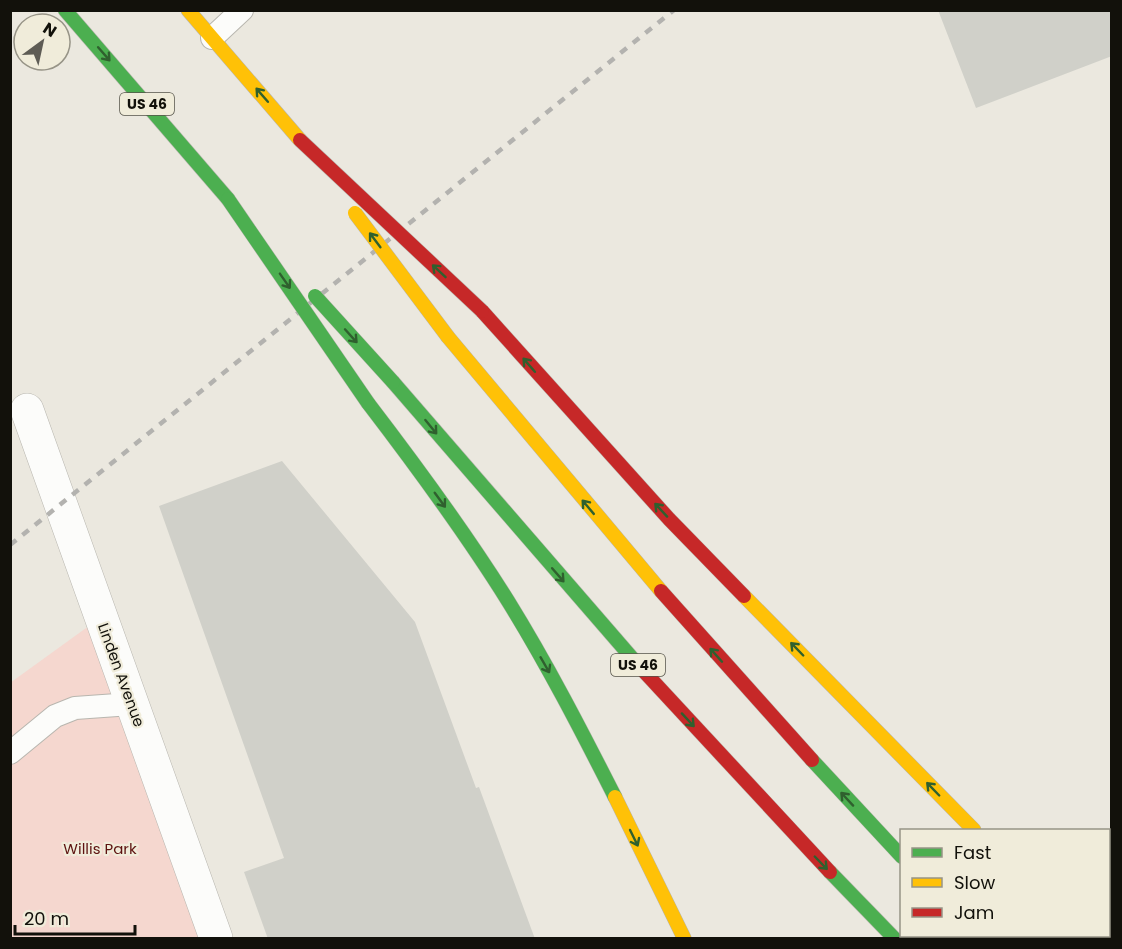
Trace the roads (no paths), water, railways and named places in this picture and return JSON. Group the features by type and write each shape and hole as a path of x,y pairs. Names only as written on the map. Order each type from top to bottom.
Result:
{"highway":[{"name":"US 46","path":"65,10 228,199 393,382 624,650 757,796 894,939"},
{"path":"188,10 300,140 448,337 613,537 709,647 900,855"},
{"path":"300,140 482,311 669,519 972,829"},
{"path":"228,199 368,403 456,521 525,630 596,761 684,939"}],"street":[{"name":"Linden Avenue","path":"27,410 216,939"}],"lane":[{"path":"212,38 242,10"},
{"path":"10,753 55,716 75,708 131,704"}],"railway":[{"path":"10,545 674,10"}],"park label":[{"name":"Willis Park","path":"100,849"}]}
